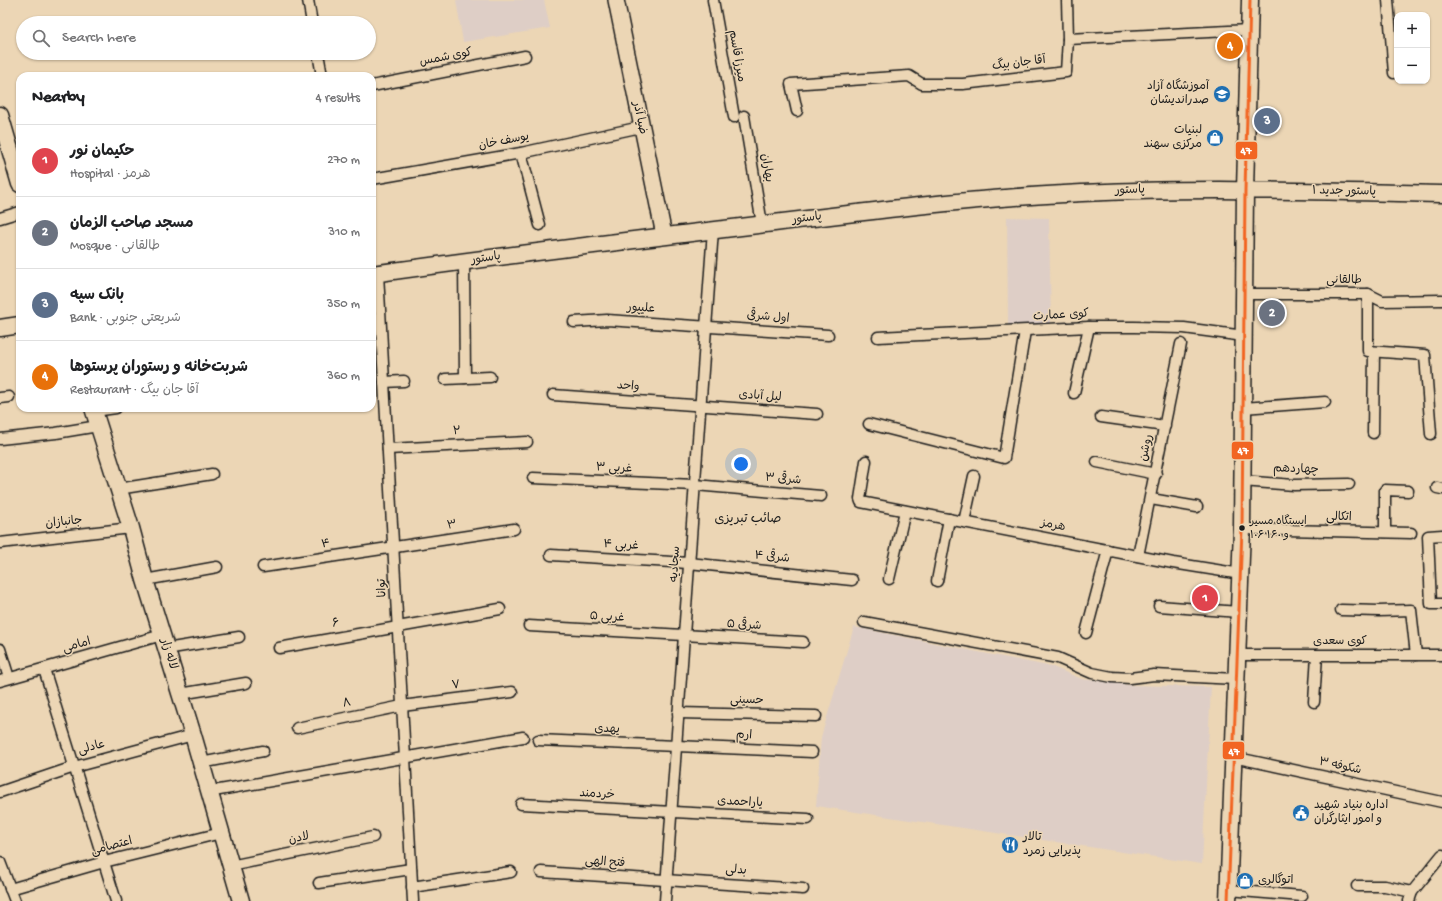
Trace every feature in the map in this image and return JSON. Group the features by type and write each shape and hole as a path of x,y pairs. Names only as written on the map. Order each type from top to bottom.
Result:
{"main road":[{"name":"ضیا آذر","path":"616,0 664,235"},
{"path":"1228,895 1241,574 1245,190 1250,0"},
{"path":"0,115 16,170"},
{"name":"پاستور","path":"376,274 664,235 994,198 1157,190 1245,190"},
{"name":"پاستور جدید ۱","path":"1245,190 1442,194"},
{"path":"0,328 16,326"},
{"name":"لاله زار","path":"95,415 131,528 145,580 193,735 208,792 241,901"}],"street":[{"path":"308,0 311,16"},
{"name":"میرزا قاسم","path":"712,0 739,116"},
{"path":"1067,0 1068,38 1249,30"},
{"path":"1388,0 1394,73"},
{"name":"آقا جان بیگ","path":"797,111 791,84 909,76 922,84 963,84 1066,72 1068,38"},
{"name":"کوی شمس","path":"376,85 525,56"},
{"path":"319,60 321,72"},
{"name":"بهاران","path":"739,116 762,224"},
{"name":"یوسف خان","path":"376,178 521,153 641,127"},
{"path":"521,153 540,225"},
{"path":"0,218 16,213"},
{"name":"سجادیه","path":"665,901 713,230"},
{"path":"464,262 465,378"},
{"name":"توانا","path":"376,286 384,382 394,548 413,901"},
{"name":"طالقانی","path":"1244,294 1368,294 1382,301 1442,300"},
{"path":"1368,294 1368,351 1425,355 1430,434"},
{"name":"علیپور","path":"574,322 607,320 706,326"},
{"name":"اول شرقی","path":"706,326 828,335"},
{"path":"1074,393 1089,327"},
{"name":"کوی عمارت","path":"878,337 1089,327 1184,328 1244,336"},
{"path":"869,424 1004,458 1025,331"},
{"name":"روشن","path":"1138,556 1156,474 1181,344"},
{"path":"1373,433 1374,352"},
{"path":"445,379 490,376"},
{"path":"384,382 404,381"},
{"name":"واحد","path":"552,395 701,405"},
{"path":"1243,408 1325,402"},
{"name":"لیل آبادی","path":"701,405 817,414"},
{"path":"0,439 56,433 95,415"},
{"path":"1101,417 1165,426"},
{"name":"۲","path":"388,449 528,442"},
{"name":"هرمز","path":"866,461 860,499 861,502 1173,563 1241,574"},
{"path":"1097,462 1156,474"},
{"path":"118,489 212,474"},
{"path":"964,522 974,476"},
{"name":"۳ غربی","path":"533,478 695,485"},
{"name":"چهاردهم","path":"1242,481 1294,485 1349,484"},
{"name":"۳ شرقی","path":"695,485 822,496"},
{"path":"1385,532 1385,490 1408,490"},
{"path":"1151,498 1197,507"},
{"path":"889,579 905,511"},
{"path":"937,581 949,519"},
{"name":"جانبازان","path":"0,543 131,528"},
{"name":"۳","path":"394,548 514,529"},
{"name":"اتکالی","path":"1242,529 1411,533"},
{"path":"1442,535 1428,536 1431,604 1442,604"},
{"name":"۴","path":"263,567 394,548"},
{"path":"1086,633 1108,550"},
{"name":"۴ غربی","path":"551,555 689,563"},
{"name":"۴ شرقی","path":"689,563 852,580"},
{"path":"145,580 217,567"},
{"path":"1159,606 1239,612"},
{"name":"۶","path":"279,648 500,609"},
{"path":"1341,610 1411,610 1416,655"},
{"path":"864,622 1058,658 1092,673 1112,677 1130,678 1154,675 1236,679"},
{"name":"۵ غربی","path":"529,626 684,635"},
{"name":"۵ شرقی","path":"684,635 803,642"},
{"name":"امامی","path":"4,679 164,642 239,637"},
{"path":"0,649 4,679"},
{"name":"کوی سعدی","path":"1237,655 1442,655"},
{"path":"1314,702 1317,655"},
{"path":"44,669 116,901"},
{"path":"180,694 246,683"},
{"name":"۷","path":"402,706 512,692"},
{"name":"۸","path":"297,728 402,706"},
{"name":"حسینی","path":"678,713 816,716"},
{"name":"عادلی","path":"0,792 74,767 193,735"},
{"path":"208,792 524,737"},
{"name":"یهدی","path":"538,740 676,746"},
{"name":"ارم","path":"676,746 812,752"},
{"path":"201,764 263,751"},
{"name":"شکوفه ۳","path":"1233,757 1442,802"},
{"name":"خردمند","path":"521,804 671,812"},
{"name":"یاراحمدی","path":"671,812 808,820"},
{"name":"اعتصامی","path":"10,889 104,862 221,833"},
{"name":"لادن","path":"230,866 373,837"},
{"path":"1357,886 1384,886 1412,898 1442,855"},
{"path":"0,862 15,901"},
{"path":"319,883 412,869"},
{"path":"412,888 511,872"},
{"name":"فتح الهی","path":"541,872 666,880"},
{"name":"بدلی","path":"666,880 803,888"},
{"path":"1228,895 1302,896"}],"shaded area":[{"path":"456,0 544,0 550,28 463,42"},
{"path":"1007,217 1049,218 1051,323 1008,325"},
{"path":"854,627 1053,667 1082,679 1128,685 1211,687 1202,864 816,806 821,737"}],"transit line":[{"name":"47","path":"1228,901 1242,529 1245,190 1250,0"}],"place":[{"name":"شربت‌خانه و رستوران پرستوها","path":"1230,46"},
{"name":"آموزشگاه آزاد صدراندیشان","path":"1222,94"},
{"name":"بانک سپه","path":"1267,121"},
{"name":"لبنیات مرکزی سهند","path":"1215,138"},
{"name":"مسجد صاحب الزمان","path":"1272,313"},
{"name":"ایستگاه مسیر ۱۰۶ و ۱۶۰","path":"1242,528"},
{"name":"حکیمان نور","path":"1205,598"},
{"name":"اداره بنیاد شهید و امور ایثارگران","path":"1301,813"},
{"name":"تالار پذیرایی زمرد","path":"1010,845"},
{"name":"اتوگالری","path":"1245,881"}],"district":[{"name":"صائب تبریزی","path":"748,519"}]}
